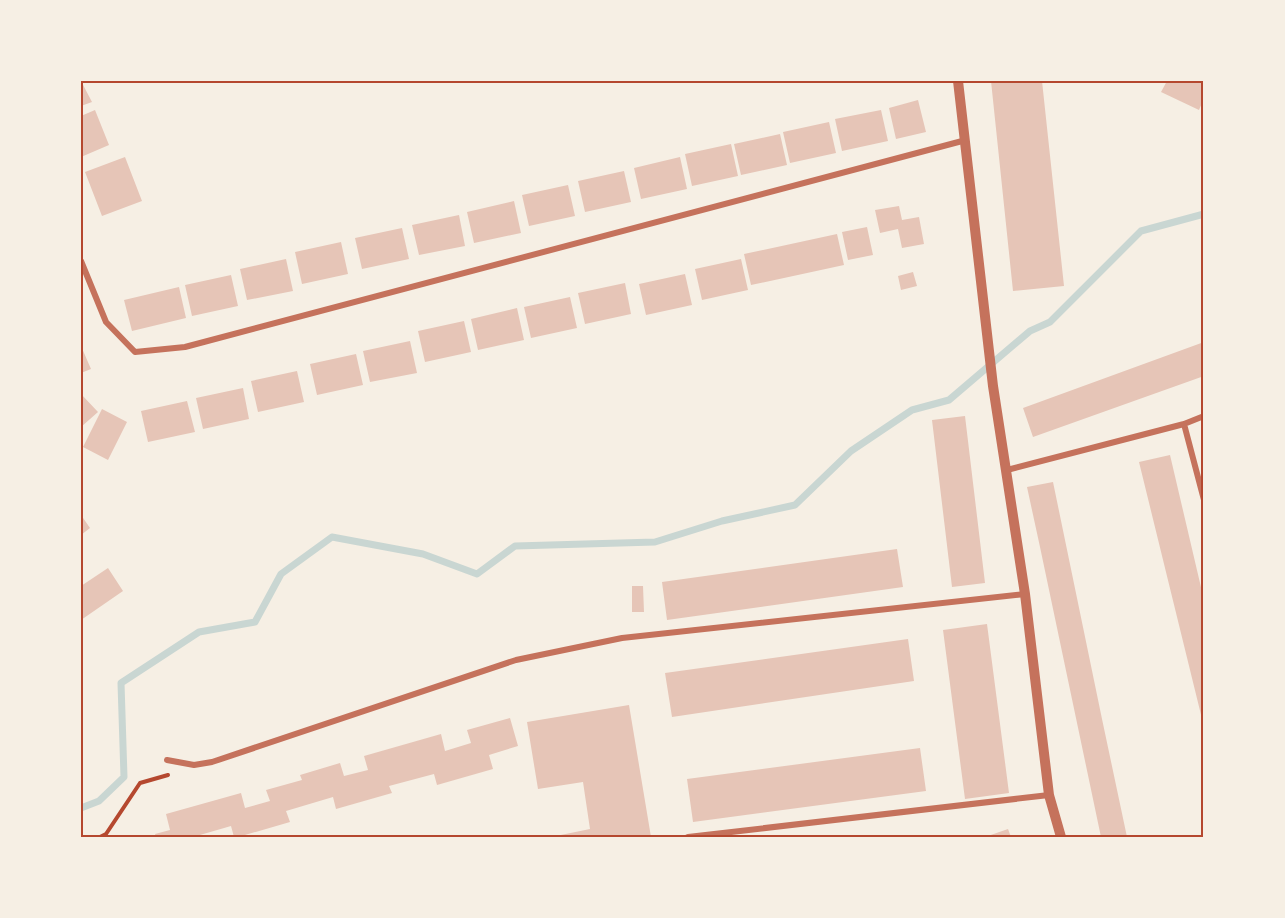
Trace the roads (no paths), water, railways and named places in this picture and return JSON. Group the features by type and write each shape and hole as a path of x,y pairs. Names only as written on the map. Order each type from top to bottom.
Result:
{"street":[{"path":"958,81 967,140 993,386 1025,594 1049,795 1061,837"},
{"path":"81,261 106,322 135,352 185,346 967,140"},
{"path":"1007,470 1184,424 1204,416"},
{"path":"1184,424 1204,500"},
{"path":"167,760 194,765 212,762 516,660 622,638 1025,594"},
{"path":"688,837 1049,795"}],"waterway":[{"path":"81,808 99,801 124,777 121,683 199,632 255,622 281,574 332,537 423,554 477,574 515,546 655,542 722,521 795,505 851,451 912,410 949,400 1030,331 1050,322 1141,231 1204,214"}]}
